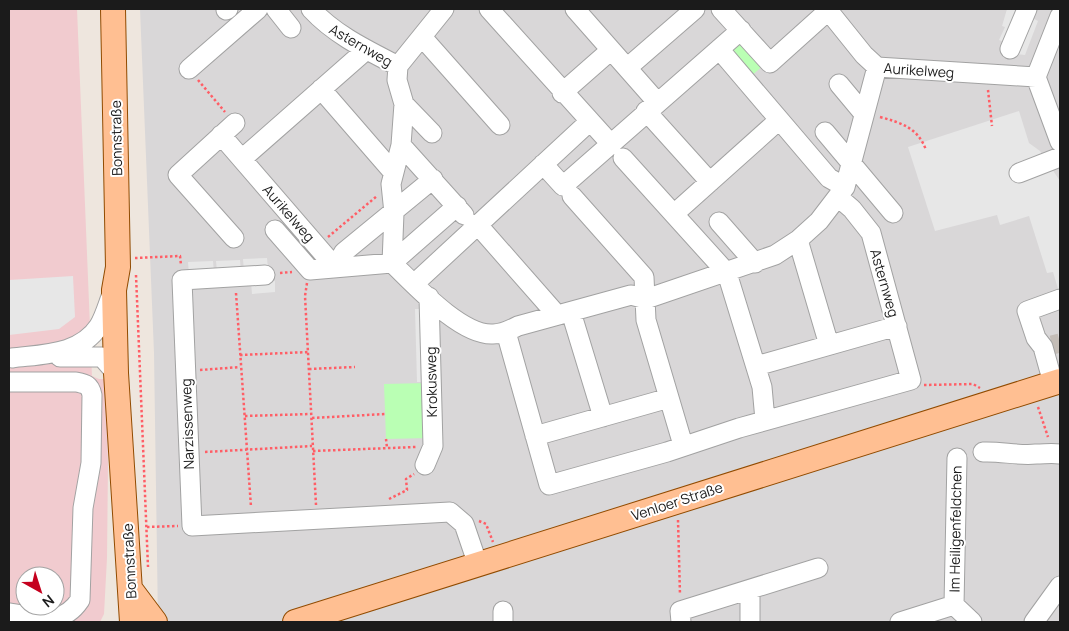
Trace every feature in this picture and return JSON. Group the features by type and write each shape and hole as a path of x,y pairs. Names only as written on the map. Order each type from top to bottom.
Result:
{"main road":[{"name":"Bonnstraße","path":"113,9 127,267 124,281 129,436 125,500"},
{"name":"Bonnstraße","path":"127,267 114,290 116,373 132,622"},
{"name":"Venloer Straße","path":"294,622 1057,382"},
{"path":"131,590 155,622"}],"street":[{"path":"189,69 258,9"},
{"path":"276,9 291,28"},
{"name":"Asternweg","path":"311,9 326,25 366,50 398,66 397,80 404,104 399,159 392,178 394,213 392,263"},
{"path":"575,9 627,68 651,107 710,182"},
{"path":"627,68 695,9"},
{"name":"Aurikelweg","path":"721,9 770,63 828,10 864,56 877,67 1036,77"},
{"path":"1010,50 1027,9"},
{"path":"398,66 422,37 440,10"},
{"path":"491,10 562,92 610,143"},
{"path":"1060,16 1036,77 1060,142"},
{"path":"567,191 610,143 740,30"},
{"path":"422,37 500,125"},
{"name":"Asternweg","path":"719,49 841,192 871,233 911,380"},
{"path":"242,159 366,50"},
{"path":"562,92 611,50"},
{"path":"392,263 456,320 475,331 491,334 506,332 631,295 646,299 727,273 775,255 798,240 819,221 841,192 877,67"},
{"path":"839,84 864,114"},
{"path":"321,90 392,178"},
{"path":"404,104 432,133"},
{"path":"674,214 779,120"},
{"path":"414,284 589,122"},
{"path":"228,129 178,174 234,238"},
{"name":"Aurikelweg","path":"228,129 242,159 335,267"},
{"path":"825,132 893,213"},
{"path":"401,144 476,226 564,314 603,417"},
{"path":"1019,173 1060,157"},
{"path":"623,158 727,273 762,387 766,420"},
{"path":"543,164 644,277 646,320 683,445"},
{"path":"335,267 344,252 381,220 394,213 433,179"},
{"path":"275,230 310,270 392,263 457,206"},
{"path":"720,222 755,263"},
{"path":"798,240 829,345"},
{"path":"182,280 265,274"},
{"name":"Narzissenweg","path":"182,280 192,526"},
{"path":"10,358 66,351 84,342 100,324 114,290"},
{"name":"Krokusweg","path":"425,466 433,446 429,297"},
{"path":"1057,382 1048,346 1036,338 1027,311 1060,299"},
{"path":"756,366 897,326"},
{"path":"506,332 549,485 667,452 683,445 766,420 911,380"},
{"path":"10,358 102,357 116,373"},
{"path":"9,382 76,382 86,384 90,388 92,395 91,463 83,508 80,600 74,610 64,617 54,619 9,613"},
{"path":"534,436 669,398"},
{"path":"982,452 1002,451 1035,455 1054,453"},
{"name":"Im Heiligenfeldchen","path":"957,458 954,605 972,622"},
{"path":"192,526 252,522 316,510 450,512 464,524 489,561"},
{"path":"681,617 750,590 818,568"},
{"path":"1034,622 1060,586"},
{"path":"750,590 750,617"},
{"path":"900,622 954,605"}],"path":[{"path":"189,69 228,129"},
{"path":"988,74 992,126"},
{"path":"864,114 905,124 915,131 926,150"},
{"path":"318,246 392,178"},
{"path":"135,250 136,258 180,256 182,280"},
{"path":"127,267 147,527 148,571"},
{"path":"265,274 310,270 305,296 316,510"},
{"path":"235,276 252,522"},
{"path":"240,355 309,352"},
{"path":"185,371 240,367"},
{"path":"309,369 355,367"},
{"path":"911,380 921,385 973,384 1003,400"},
{"path":"1038,406 1054,453"},
{"path":"244,416 357,416 385,414"},
{"path":"386,439 387,448"},
{"path":"189,453 313,446"},
{"path":"313,451 433,446"},
{"path":"381,499 391,498 407,490 406,479 425,466"},
{"path":"316,510 325,502"},
{"path":"675,502 681,617"},
{"path":"464,524 474,519 486,524 489,561"},
{"path":"147,527 192,526"}],"shaded area":[{"path":"9,9 77,9 92,376 106,379 108,464 107,558 104,614 100,622 9,622"},
{"path":"140,9 1060,9 1060,622 158,622 154,353"},
{"path":"1007,9 1015,9 1038,21 1025,55 1000,52 1004,42 999,40 1005,27 1002,26"},
{"path":"1019,111 1029,143 1040,151 1060,181 1059,292 1053,272 1047,273 1029,216 1000,225 997,215 935,231 908,147"},
{"path":"267,258 268,269 244,271 243,259"},
{"path":"240,260 241,271 217,272 216,261"},
{"path":"213,261 214,272 189,274 188,262"},
{"path":"73,276 75,317 59,329 9,335 9,280"},
{"path":"275,281 275,292 252,294 251,282"},
{"path":"415,309 425,309 427,382 417,382"}],"green space":[{"path":"741,34 766,63 748,79 722,50"},
{"path":"427,383 429,438 386,439 384,384"}],"tunnel":[{"path":"1052,345 1060,343"}]}
